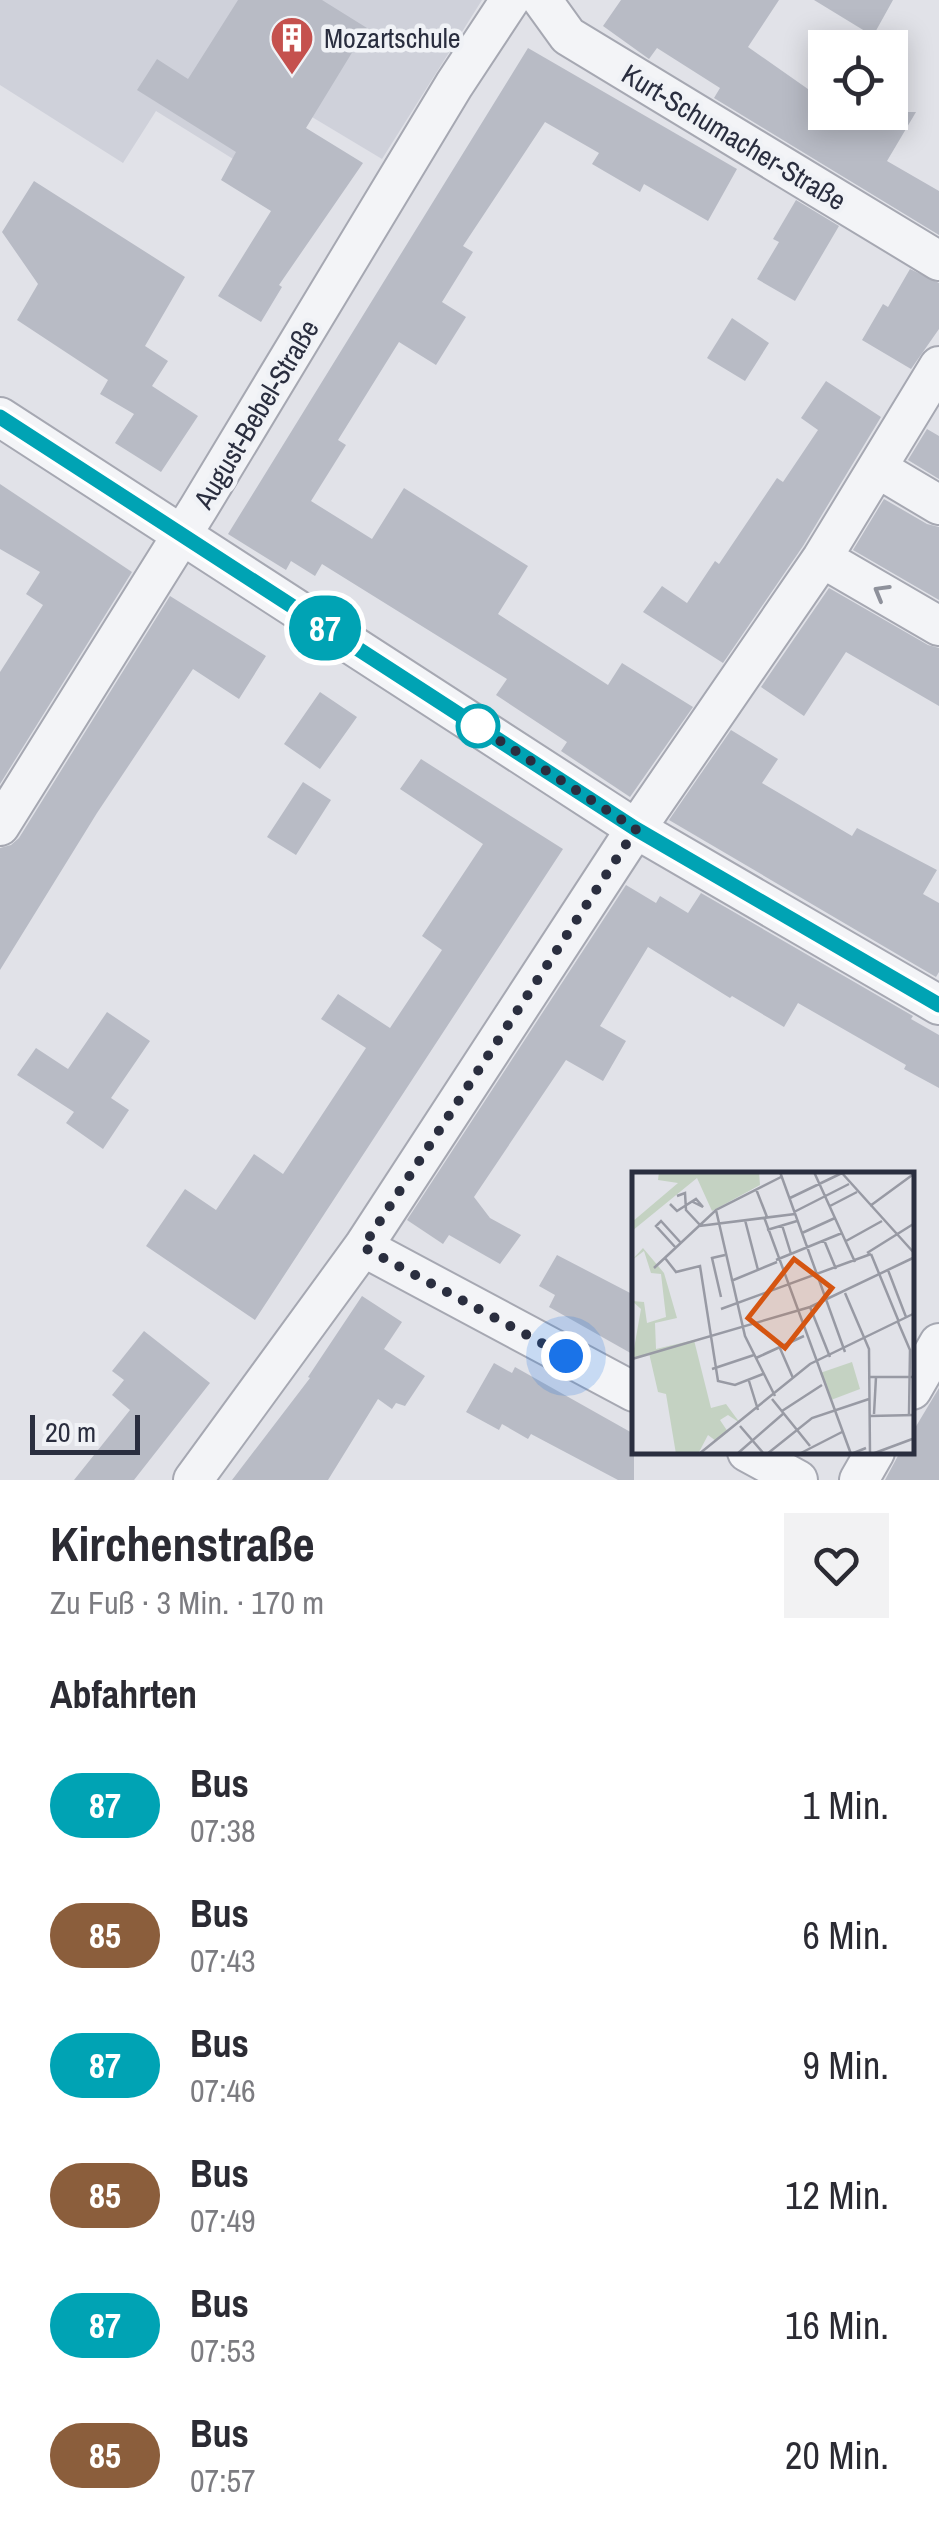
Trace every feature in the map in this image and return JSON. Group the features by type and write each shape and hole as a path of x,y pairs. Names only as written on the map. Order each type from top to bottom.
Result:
{"street":[{"name":"August-Bebel-Straße","path":"0,826 510,0"},
{"name":"Kurt-Schumacher-Straße","path":"542,0 568,36 939,262"},
{"path":"194,1480 363,1247 636,829 822,558 939,366"},
{"path":"0,417 636,829 939,1004"},
{"path":"877,468 939,505"},
{"path":"822,558 939,626"},
{"path":"363,1247 632,1391"},
{"path":"914,1387 939,1343"},
{"path":"752,1455 798,1480"},
{"path":"859,1480 873,1455"}],"shaded area":[{"path":"0,0 482,0 382,159 287,102 246,167 156,111 123,163 0,85"}],"building":[{"path":"238,0 322,0 367,28 306,128 363,163 279,285 282,287 261,322 218,296 271,211 221,180 236,152 137,90 157,59 188,79"},
{"path":"621,0 779,0 748,47 808,89 808,130 905,130 887,161 939,191 939,235 714,98 720,88 657,48 649,59 603,26"},
{"path":"814,0 893,0 876,30 863,30"},
{"path":"528,48 737,169 708,221 644,184 640,192 592,164 599,153 545,122 463,246 473,252 442,302 466,317 436,365 399,342 338,440 346,445 311,501 372,539 404,488 528,566 498,614 608,685 622,663 693,707 630,797 561,751 567,742 496,695 507,679 322,564 315,576 291,561 286,570 228,534"},
{"path":"34,181 185,277 145,346 168,361 152,386 198,416 161,472 115,443 134,414 100,394 108,380 17,320 38,284 2,232"},
{"path":"796,200 839,226 795,301 757,279 779,242 773,239"},
{"path":"910,269 939,283 939,329 911,369 862,340 883,304 888,307"},
{"path":"732,318 769,343 745,381 707,358"},
{"path":"826,381 881,417 803,546 723,663 643,612 662,586 687,603 715,561 719,564 777,478 783,482 818,430 801,418"},
{"path":"927,429 939,436 939,479 908,460"},
{"path":"0,484 132,572 0,784 0,672 43,605 26,594 40,572 0,549"},
{"path":"884,499 939,527 939,600 853,550"},
{"path":"829,588 939,648 939,706 846,652 804,716 761,687"},
{"path":"170,596 266,656 239,699 193,669 97,813 0,970 0,848 19,838"},
{"path":"320,692 357,717 320,769 284,744"},
{"path":"731,730 778,759 762,783 852,836 857,828 937,870 923,894 939,903 936,977 669,820"},
{"path":"421,759 563,849 255,1320 146,1246 185,1189 216,1210 254,1154 283,1174 366,1048 321,1019 338,994 390,1028 442,950 422,936 483,844 400,789"},
{"path":"303,782 331,800 296,855 267,837"},
{"path":"626,885 656,903 660,896 688,913 701,893 913,1016 911,1019 939,1035 939,1088 798,1003 784,1027 648,947 600,1026 626,1041 603,1081 566,1060 474,1197 490,1218 521,1235 500,1264 449,1235 443,1244 407,1220"},
{"path":"107,1012 150,1041 111,1098 129,1110 103,1149 66,1123 74,1112 17,1075 36,1048 68,1069"},
{"path":"557,1255 632,1294 632,1354 549,1307 555,1295 539,1286"},
{"path":"362,1296 402,1322 384,1349 425,1376 405,1406 396,1403 392,1409 378,1399 328,1480 232,1480 310,1378"},
{"path":"144,1331 210,1383 134,1480 74,1480 130,1410 112,1395 124,1380 112,1371"},
{"path":"494,1363 512,1373 515,1367 632,1433 634,1480 618,1480 531,1434 528,1439 502,1424 499,1430 466,1412"},
{"path":"939,1388 939,1480 885,1480 898,1455 914,1455 914,1430"}],"bus line":[{"name":"87","path":"0,417 636,829 939,1005"}],"place":[{"name":"Mozartschule","path":"292,76"}],"route":[{"path":"478,726 474,724 636,829 363,1247 566,1356"}]}
